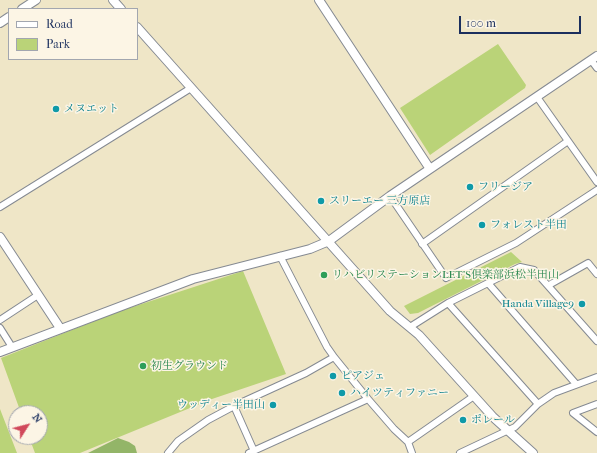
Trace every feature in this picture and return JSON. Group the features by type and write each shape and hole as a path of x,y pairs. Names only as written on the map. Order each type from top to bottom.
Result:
{"street":[{"path":"24,8 36,0"},
{"path":"113,0 120,8"},
{"path":"319,0 430,169"},
{"path":"138,28 390,311 426,342 507,431 533,453"},
{"path":"0,352 60,328 193,279 310,249 329,241 390,196 594,58 597,68"},
{"path":"0,207 191,88"},
{"path":"537,97 597,182"},
{"path":"422,244 568,141"},
{"path":"390,196 446,278 516,243 597,190"},
{"path":"0,237 60,328"},
{"path":"280,256 327,347 368,399 394,429 408,442 412,453"},
{"path":"549,285 588,263 597,274"},
{"path":"410,327 448,303 520,267 534,270 549,285 597,341"},
{"path":"488,283 576,384"},
{"path":"0,320 38,295"},
{"path":"448,303 538,404"},
{"path":"0,328 12,347"},
{"path":"168,453 178,441 208,420 234,406 306,373 334,357"},
{"path":"460,453 515,427 538,404 554,393 597,376"},
{"path":"408,442 474,396"},
{"path":"234,406 252,452 368,399"},
{"path":"597,404 573,413 597,432"}],"green space":[{"path":"498,44 526,85 525,88 430,155 400,108"},
{"path":"511,252 522,262 515,264 418,313 410,314 404,306"},
{"name":"初生グラウンド","path":"243,271 286,374 212,399 80,453 35,453 32,445 48,445 48,405 18,405 1,358 117,312"},
{"path":"0,409 8,430 8,445 14,445 17,453 0,453"},
{"path":"118,438 135,446 137,453 88,453"}],"place":[{"name":"メヌエット","path":"56,109"},
{"name":"フリージア","path":"470,187"},
{"name":"スリーエー 三方原店","path":"321,201"},
{"name":"フォレスト半田","path":"482,225"},
{"name":"リハビリステーションLET’S倶楽部浜松半田山","path":"324,275"},
{"name":"Handa Village9","path":"582,304"},
{"name":"初生グラウンド","path":"143,366"},
{"name":"ピアジェ","path":"333,376"},
{"name":"ハイツティファニー","path":"342,393"},
{"name":"ウッディー半田山","path":"273,405"},
{"name":"ポレール","path":"463,420"}]}
